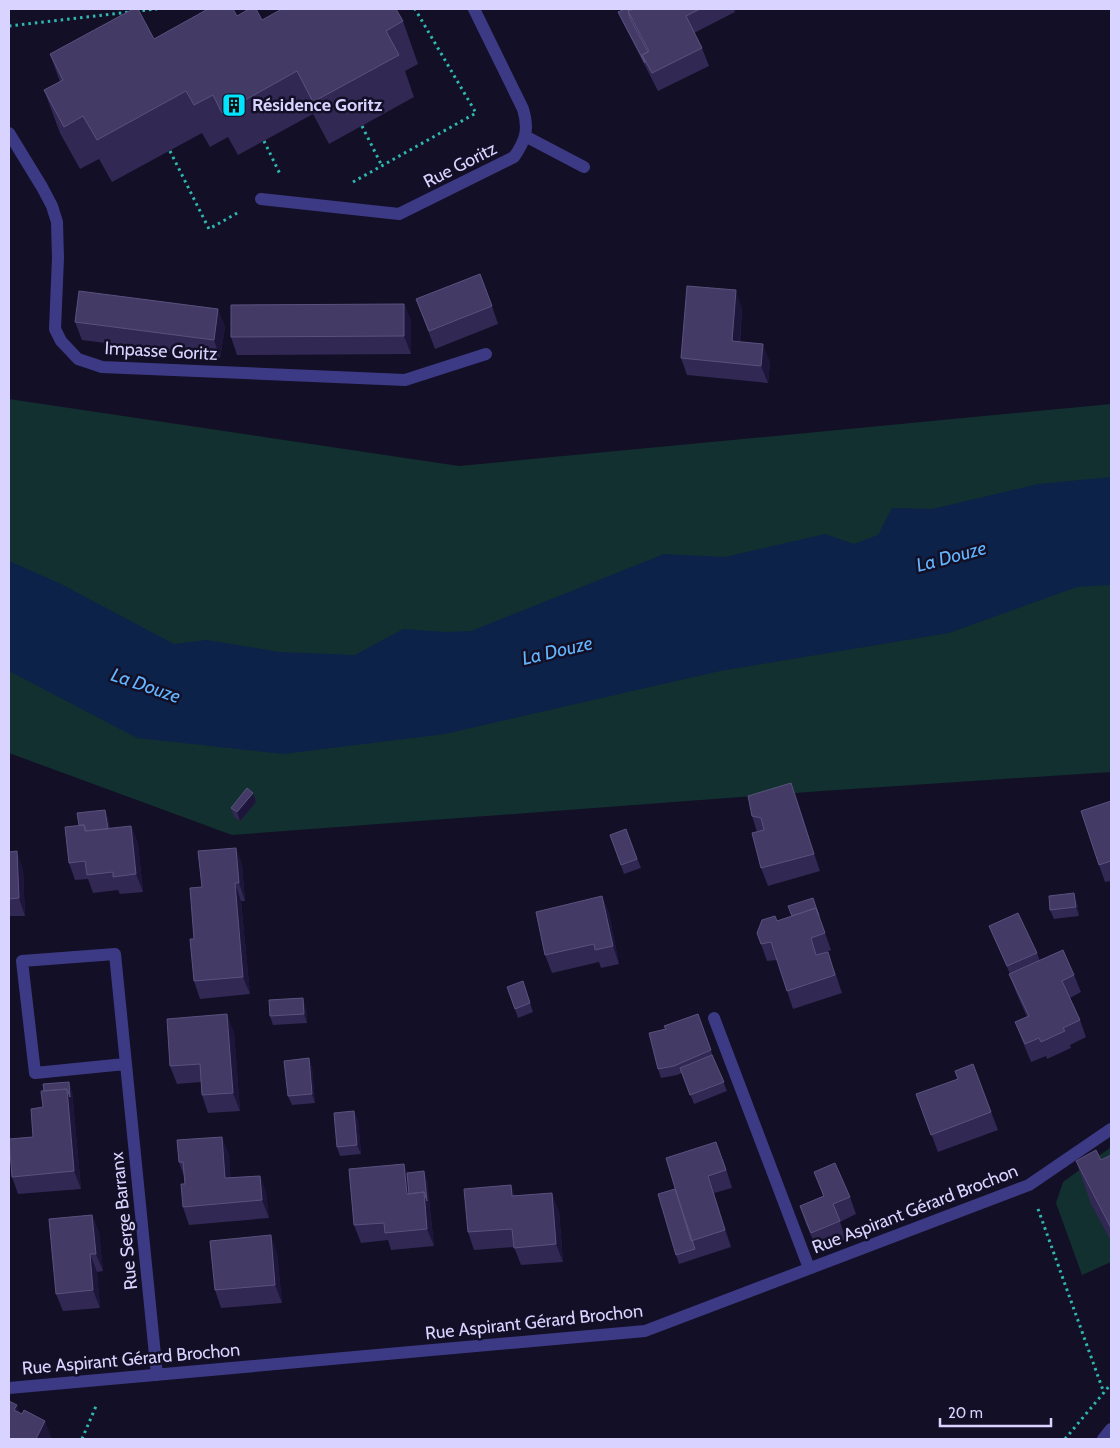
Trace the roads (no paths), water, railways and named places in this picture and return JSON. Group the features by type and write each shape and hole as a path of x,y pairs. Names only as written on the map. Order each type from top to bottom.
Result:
{"street":[{"path":"474,9 523,109 527,123 525,136 584,167"},
{"name":"Impasse Goritz","path":"9,133 42,187 52,206 57,222 58,258 55,329 61,341 78,359 102,367 405,380 486,354"},
{"name":"Rue Goritz","path":"261,199 400,214 514,157 522,146 525,136"},
{"name":"Rue Serge Barranx","path":"125,1064 35,1073 22,961 114,954 157,1375"},
{"path":"714,1018 809,1268"},
{"name":"Rue Aspirant Gérard Brochon","path":"9,1388 645,1331 1030,1185 1111,1129"},
{"path":"1103,1439 1111,1430"}],"water":[{"name":"La Douze","path":"1111,477 1111,585 1077,587 949,633 720,671 445,734 283,754 137,738 9,671 9,561 61,584 174,644 206,640 280,652 355,655 403,629 446,632 471,631 664,554 725,557 825,534 854,544 878,535 892,508 932,509 1038,484"}],"place":[{"name":"Résidence Goritz","path":"234,105"}]}
